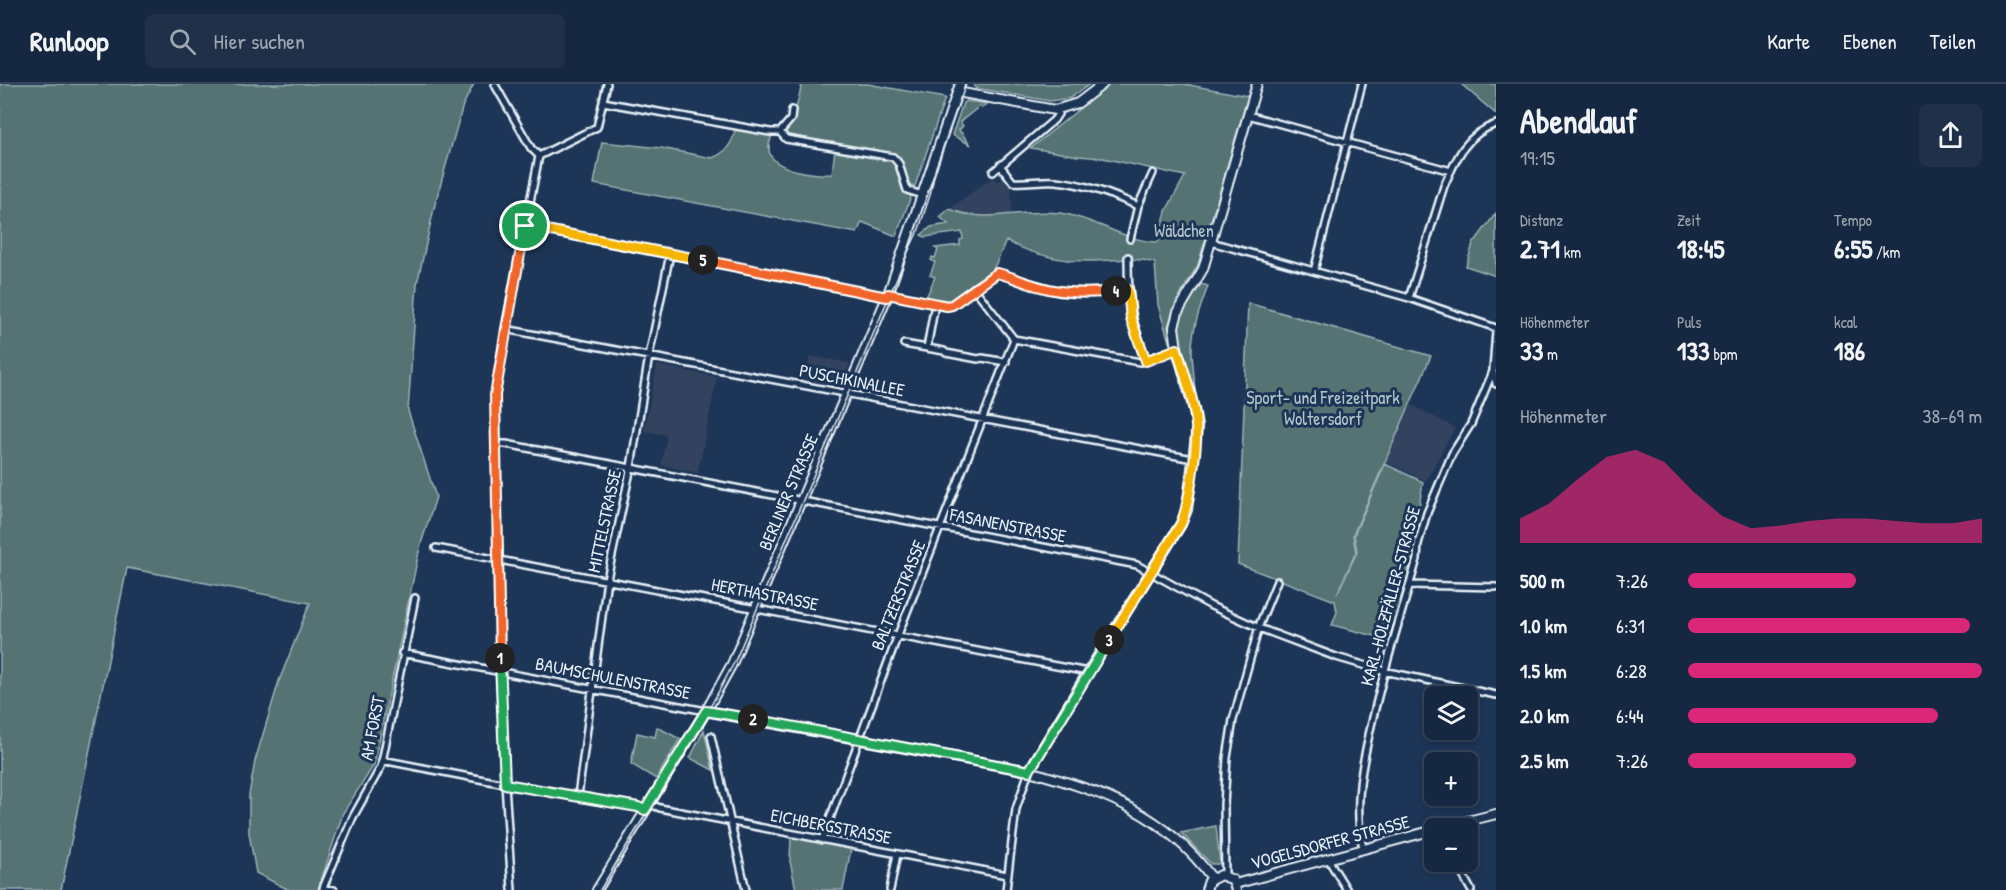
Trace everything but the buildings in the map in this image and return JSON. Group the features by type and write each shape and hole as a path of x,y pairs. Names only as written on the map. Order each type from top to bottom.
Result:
{"street":[{"path":"539,156 597,127 607,84"},
{"name":"BERLINER STRASSE","path":"597,890 728,672 887,295 960,84"},
{"path":"957,92 1038,108 1058,109 1078,104 1103,84"},
{"path":"1006,890 1016,809 1029,771 1181,524 1187,510 1197,427 1177,349 1174,327 1178,312 1203,269 1257,84"},
{"path":"1314,271 1362,84"},
{"path":"495,85 531,148 539,156"},
{"path":"603,102 770,132 780,132 791,120 792,110"},
{"path":"993,172 1054,120 1058,109"},
{"path":"1248,115 1451,171"},
{"path":"1409,298 1444,186 1463,147 1486,127 1496,124"},
{"path":"780,132 786,139 893,157 897,159 907,190 922,195"},
{"path":"512,890 500,671 495,395 505,330 539,156"},
{"path":"1000,165 1013,182 1040,181 1078,184 1106,192 1138,206"},
{"path":"1130,238 1138,206 1153,173"},
{"path":"525,226 935,304 952,305 997,273 1060,291 1086,293 1128,290"},
{"path":"1211,242 1409,298 1496,329 1496,384"},
{"name":"MITTELSTRASSE","path":"578,796 607,579 631,467 649,356 670,254"},
{"path":"1128,257 1131,319 1146,361"},
{"path":"974,288 1014,339 1140,362 1177,349"},
{"path":"927,348 935,304"},
{"name":"PUSCHKINALLEE","path":"505,330 1193,459"},
{"name":"BALTZERSTRASSE","path":"822,840 898,635 1014,339"},
{"path":"904,344 978,359 1006,362"},
{"name":"KARL-HOLZFÄLLER-STRASSE","path":"1363,848 1358,826 1360,777 1384,671 1410,585 1427,513 1452,454 1471,424 1495,367"},
{"name":"FASANENSTRASSE","path":"496,444 631,467 1137,565 1150,574 1259,628 1336,657 1384,671 1496,695"},
{"name":"HERTHASTRASSE","path":"436,548 1088,672"},
{"path":"1235,887 1225,876 1224,805 1227,758 1238,702 1259,628 1277,581"},
{"path":"1410,585 1496,587"},
{"name":"AM FORST","path":"334,890 322,888 349,826 381,767 402,653 415,598"},
{"name":"BAUMSCHULENSTRASSE","path":"402,653 1029,771 1097,793 1147,817 1182,843 1212,878"},
{"path":"711,736 746,890"},
{"name":"EICHBERGSTRASSE","path":"382,760 638,807 660,808 1007,874"},
{"path":"1478,818 1496,814"},
{"name":"VOGELSDORFER STRASSE","path":"1235,887 1363,848 1424,833"},
{"path":"890,890 897,854"},
{"path":"1329,858 1347,890"},
{"path":"1461,872 1471,890"},
{"path":"1206,890 1212,878 1225,876"}],"shaded area":[{"path":"993,177 997,182 1005,177 1011,185 1012,210 1009,214 974,217 949,209"},
{"path":"810,356 850,363 841,386 805,380"},
{"path":"657,365 717,377 698,473 661,465 667,435 644,431"},
{"path":"1410,404 1455,428 1426,481 1385,462"}],"green space":[{"path":"0,84 474,84 463,105 435,204 417,284 408,411 436,497 420,547 374,765 343,813 318,890 289,890 256,873 249,833 249,795 255,761 279,681 310,603 127,568 61,890 0,890"},
{"path":"802,84 868,84 945,98 915,186 909,186 900,156 790,137 784,132 793,121"},
{"path":"974,84 1090,84 1070,98 1050,101 976,88"},
{"name":"Wäldchen","path":"1110,84 1184,84 1248,96 1198,265 1176,302 1168,326 1170,345 1158,305 1155,263 1147,261 1058,259 1026,250 1006,241 993,270 950,301 926,298 935,277 930,275 935,262 931,260 932,257 935,258 938,250 935,248 960,245 960,240 963,239 962,232 925,237 921,235 931,227 948,224 940,217 949,209 978,216 1060,213 1133,238 1158,242 1166,211 1185,176 1103,158 1031,148"},
{"path":"1461,84 1496,84 1496,114"},
{"path":"967,101 987,104 982,108 980,106 960,122 963,126 959,130 971,145 952,135 963,103"},
{"path":"735,129 772,135 769,149 774,160 788,168 807,173 832,174 835,149 893,159 902,189 912,194 896,236 862,222 857,233 594,184 602,142 661,148 712,158 728,147"},
{"path":"1496,213 1496,276 1466,266 1473,244"},
{"path":"1201,284 1208,286 1197,317 1192,342 1194,397 1178,330 1184,310"},
{"name":"Sport- und Freizeitpark Woltersdorf","path":"1248,303 1431,356 1353,535 1356,552 1337,594 1357,552 1354,535 1385,464 1423,482 1406,586 1387,639 1332,625 1337,612 1335,601 1238,564"},
{"path":"657,727 680,739 656,779 631,764 637,733 655,737"},
{"path":"704,730 713,770 690,758"},
{"path":"1216,826 1220,864 1211,864 1181,833"},
{"path":"791,837 851,849 843,890 796,890 790,861"}],"tram line":[{"path":"600,890 708,711 735,661 919,229 936,167 966,84"}],"route":[{"path":"525,226 887,297 888,294 947,306 952,305 997,273 1021,282 1060,291 1086,293 1128,290 1131,319 1146,361 1177,349 1194,410 1197,427 1187,510 1181,524 1029,771 706,711 645,810 505,784 500,671 495,395 496,379 525,226"}]}
